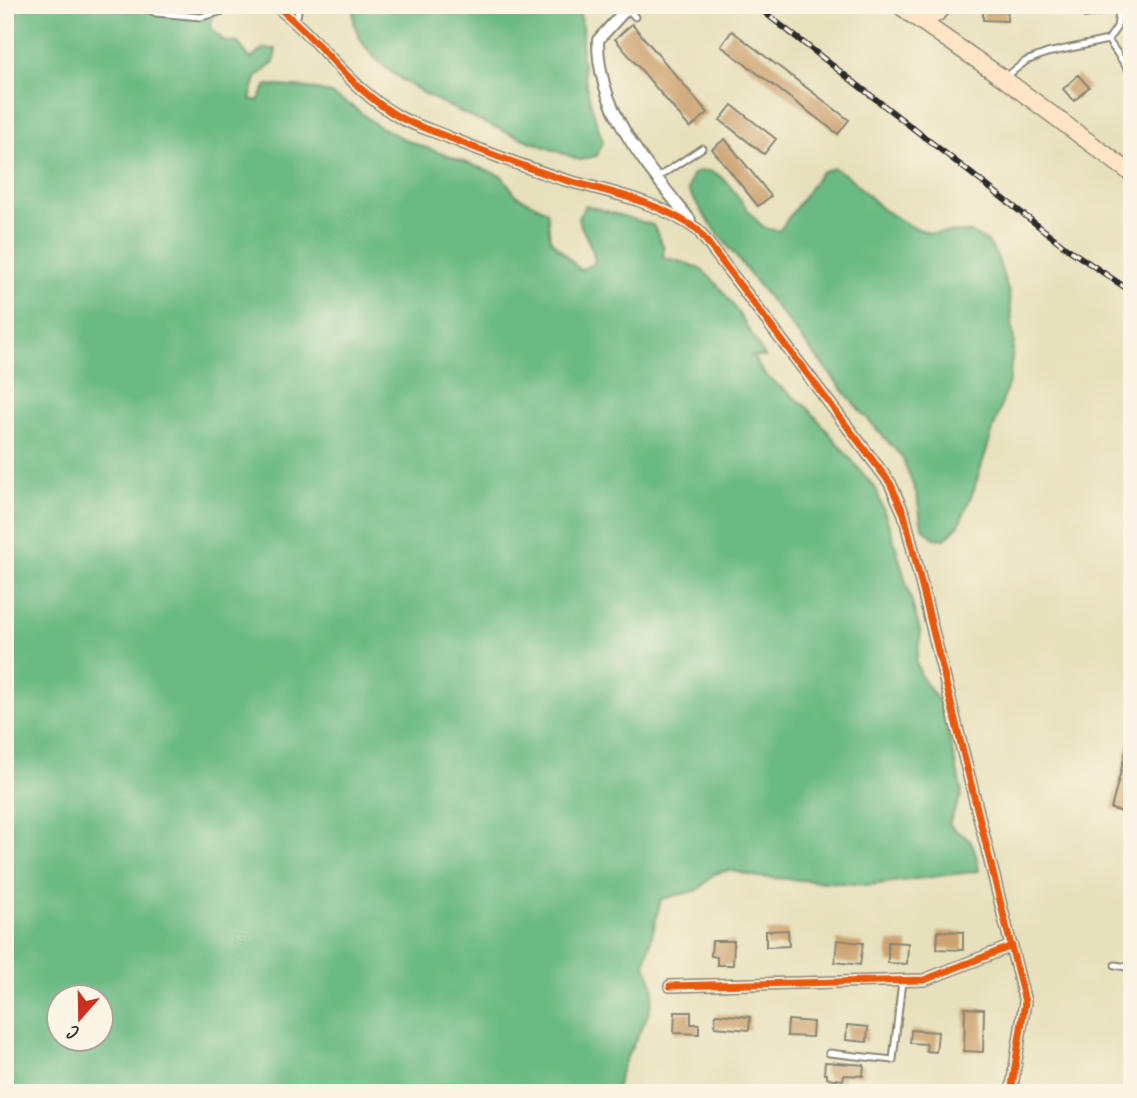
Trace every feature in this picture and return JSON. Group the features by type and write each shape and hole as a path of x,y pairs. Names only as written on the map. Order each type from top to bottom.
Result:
{"main road":[{"path":"904,9 927,18 935,15 945,5"},
{"path":"904,9 1003,78 1132,174"}],"street":[{"path":"275,5 296,22 363,93 401,118 522,165 655,205 698,230"},
{"path":"628,7 598,40 598,62 604,90 626,135 842,419 899,499 1025,1002 1011,1093"},
{"path":"670,986 924,980 1012,946"}],"lane":[{"path":"139,5 156,13 201,16 246,5"},
{"path":"296,22 299,5"},
{"path":"1003,78 1026,61 1047,53 1108,40 1116,27 1120,5"},
{"path":"628,7 635,17"},
{"path":"1108,40 1132,75"},
{"path":"657,178 702,148"},
{"path":"1115,965 1132,968"},
{"path":"829,1053 892,1060 902,981"}],"green space":[{"path":"5,5 214,5 211,28 225,42 237,42 251,59 262,49 276,49 274,62 256,78 250,99 258,101 267,85 308,88 329,93 378,126 408,141 502,176 517,196 547,211 550,239 580,270 595,263 591,246 578,219 585,205 653,225 664,248 663,258 695,266 721,289 765,357 752,356 765,375 808,408 876,489 921,634 916,662 922,678 940,703 959,778 962,794 949,823 970,841 976,853 979,871 870,885 758,877 729,870 714,874 698,890 661,899 645,964 653,987 650,1008 622,1067 616,1093 5,1093"},
{"path":"355,5 573,5 578,10 582,23 585,78 603,141 597,156 580,160 487,124 415,88 386,67 364,45 354,21"},
{"path":"834,168 848,176 882,209 910,226 930,233 970,232 989,243 998,259 1009,294 1014,341 1009,381 973,492 959,525 945,539 934,538 922,527 917,495 902,457 856,406 748,272 688,190 692,175 703,171 714,172 723,178 764,227 780,230 821,172"}],"building":[{"path":"983,5 1008,5 1007,21 983,20"},
{"path":"1082,5 1099,5 1100,16 1084,18"},
{"path":"632,24 708,113 690,128 615,39"},
{"path":"732,31 849,120 838,134 721,46"},
{"path":"1078,75 1089,87 1074,101 1063,89"},
{"path":"732,105 776,139 764,154 720,120"},
{"path":"725,139 771,196 758,206 712,149"},
{"path":"1132,732 1132,814 1111,809"},
{"path":"788,930 789,946 766,947 766,931"},
{"path":"938,931 963,932 963,950 937,949"},
{"path":"837,940 863,943 860,965 835,962"},
{"path":"712,941 734,941 733,965 717,965 717,957 711,956"},
{"path":"888,942 908,943 907,964 888,963"},
{"path":"965,1008 984,1009 983,1052 964,1051"},
{"path":"675,1012 691,1012 691,1024 699,1024 699,1034 674,1033"},
{"path":"716,1014 750,1017 749,1030 715,1027"},
{"path":"788,1020 813,1022 812,1037 787,1036"},
{"path":"847,1025 868,1027 867,1042 846,1040"},
{"path":"911,1030 938,1032 936,1052 926,1051 927,1044 910,1043"},
{"path":"825,1062 864,1065 863,1076 844,1075 843,1080 827,1078 827,1074 824,1074"}],"railway":[{"path":"755,5 1068,249 1132,292"}],"cycle path":[{"path":"275,5 366,93 401,118 536,170 651,205 698,230 890,483 904,514 1025,1002 1011,1093"},
{"path":"670,986 924,980 1012,946"}]}
